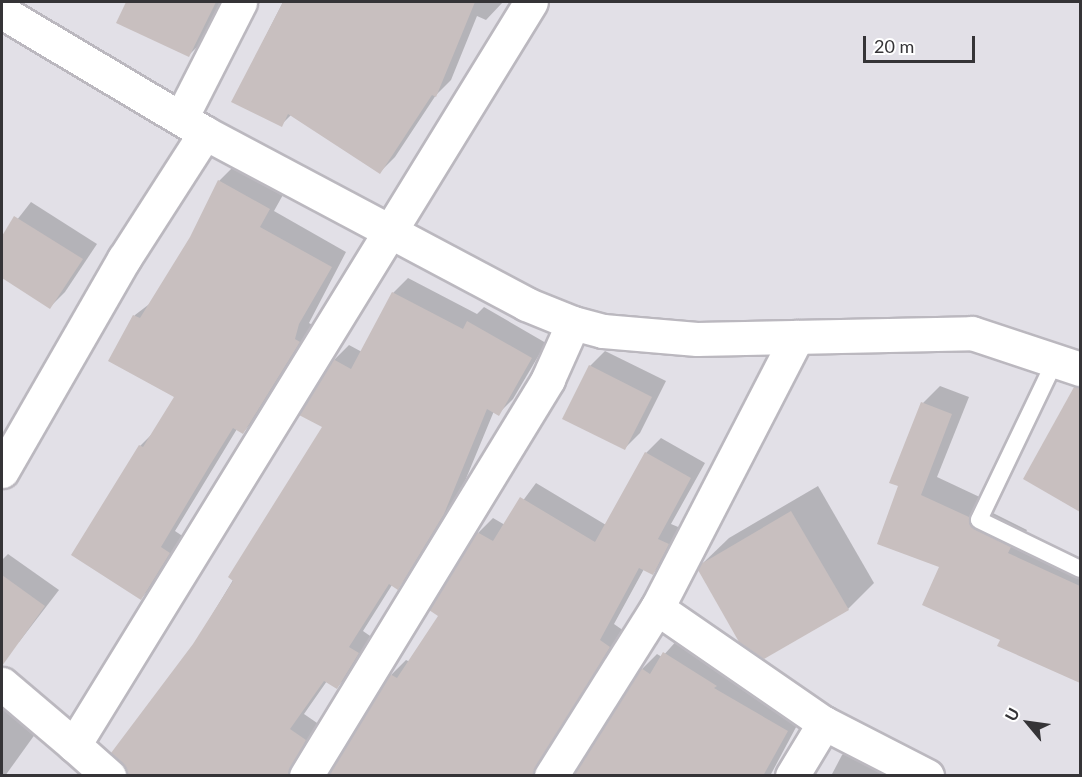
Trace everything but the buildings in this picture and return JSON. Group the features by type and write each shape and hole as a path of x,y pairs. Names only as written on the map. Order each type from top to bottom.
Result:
{"street":[{"path":"2,471 124,259 193,126 240,2"},
{"path":"74,744 531,2"},
{"path":"2,12 193,126 388,233 526,304 573,323 603,331 697,339 972,333 1068,364"},
{"path":"306,776 548,379 573,323"},
{"path":"551,776 657,608 797,337"},
{"path":"657,608 824,723 927,776"},
{"path":"2,684 109,776"},
{"path":"792,776 824,723"}],"lane":[{"path":"1068,364 979,520 1080,570"}]}
